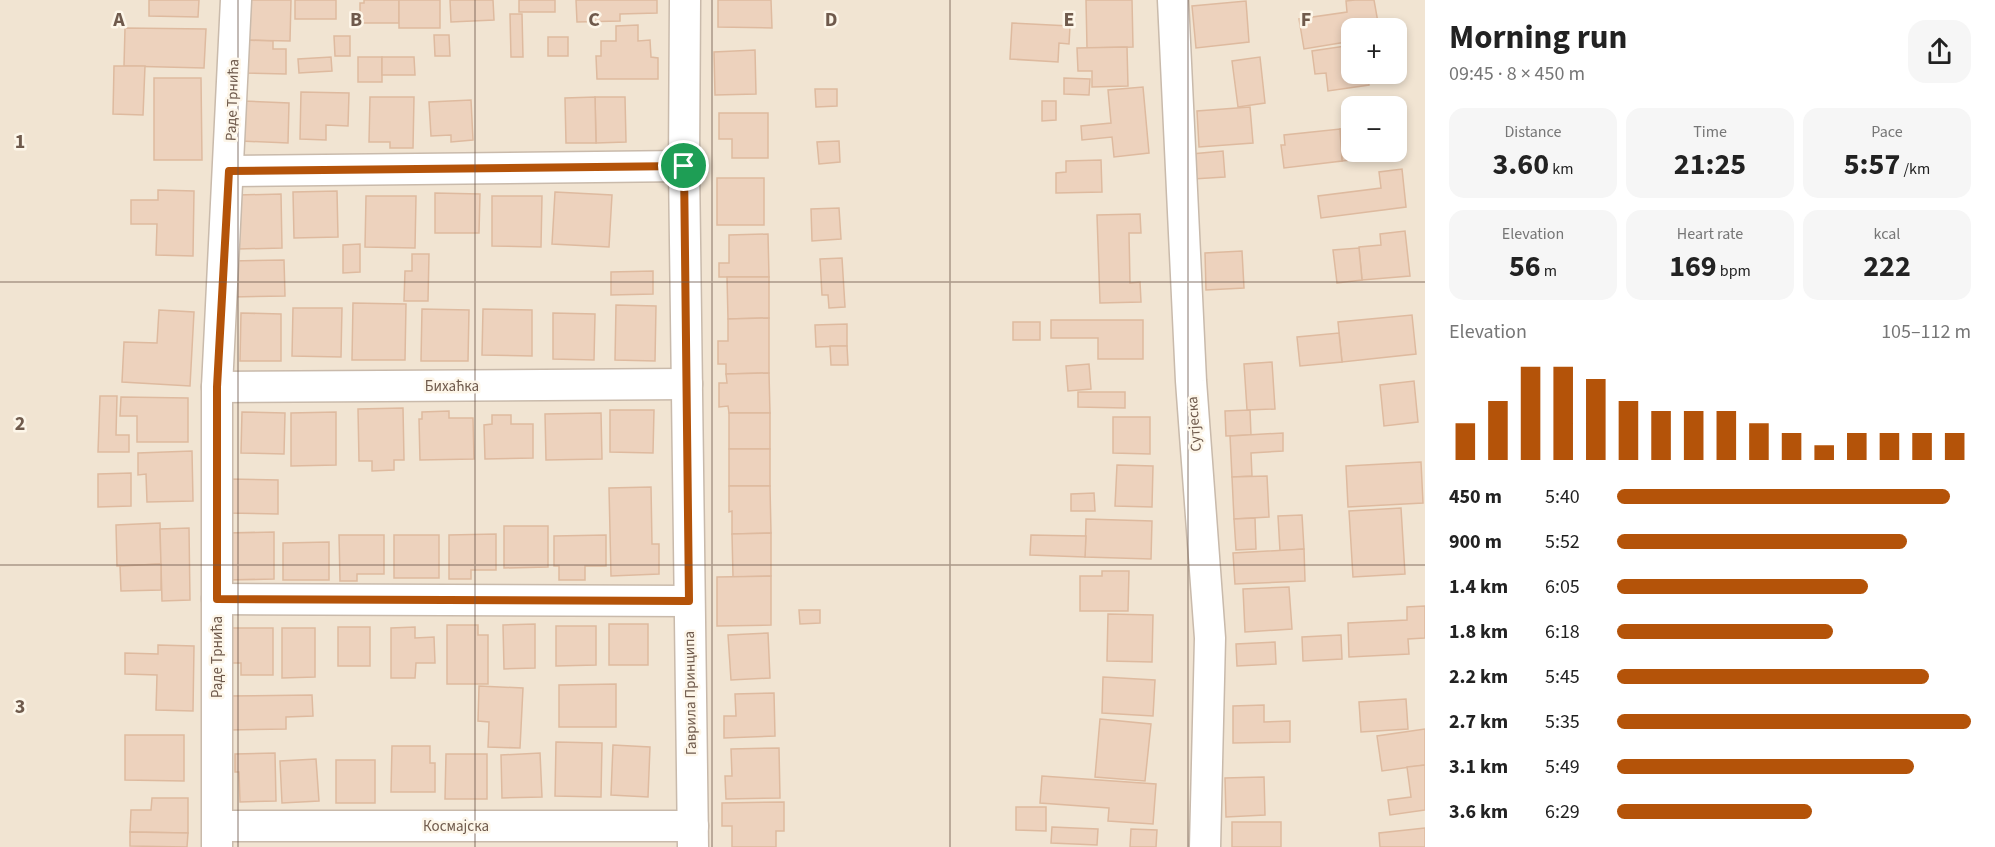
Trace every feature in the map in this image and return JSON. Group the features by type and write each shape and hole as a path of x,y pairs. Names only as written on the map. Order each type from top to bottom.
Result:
{"street":[{"name":"Раде Трнића","path":"218,837 217,387 236,0"},
{"name":"Гаврила Принципа","path":"685,0 684,166 693,837"},
{"name":"Сутјеска","path":"1173,0 1191,381 1210,638 1205,847"},
{"path":"229,171 684,166"},
{"name":"Бихаћка","path":"217,387 687,384"},
{"path":"217,599 689,601"},
{"name":"Космајска","path":"218,837 693,837"}],"shaded area":[{"path":"0,0 1425,0 1425,847 0,847"}],"building":[{"path":"149,0 199,0 198,17 149,16"},
{"path":"245,0 291,0 290,41 245,40"},
{"path":"295,0 336,0 336,19 295,19"},
{"path":"364,0 399,0 399,23 360,23 360,3 364,3"},
{"path":"399,0 440,0 440,28 399,28"},
{"path":"450,0 493,0 494,20 451,22"},
{"path":"519,0 555,0 555,12 519,12"},
{"path":"576,0 657,0 657,13 620,14 620,21 577,22"},
{"path":"718,0 771,0 772,28 718,27"},
{"path":"1086,0 1132,0 1133,47 1087,48"},
{"path":"1374,0 1377,18 1341,18 1341,43 1304,49 1299,19 1347,12 1346,1"},
{"path":"1246,1 1249,42 1196,48 1192,6"},
{"path":"510,14 522,14 523,57 511,57"},
{"path":"1012,23 1070,26 1069,44 1059,43 1058,62 1010,59"},
{"path":"638,25 638,41 650,40 651,57 658,58 658,79 597,79 596,56 601,56 601,41 616,41 616,26"},
{"path":"125,28 206,29 204,68 124,66"},
{"path":"434,35 449,35 450,56 435,56"},
{"path":"334,36 350,36 350,56 335,56"},
{"path":"548,37 568,37 568,56 548,56"},
{"path":"245,40 273,41 273,49 286,49 286,74 245,73"},
{"path":"1127,47 1128,86 1092,87 1092,71 1078,71 1077,48"},
{"path":"1341,47 1341,84 1369,85 1328,91 1326,73 1315,74 1312,51"},
{"path":"755,50 756,94 715,95 714,52"},
{"path":"331,57 332,71 299,73 298,59"},
{"path":"358,57 382,57 382,82 358,82"},
{"path":"382,57 414,57 415,75 382,75"},
{"path":"1260,57 1265,103 1238,107 1232,61"},
{"path":"114,66 145,66 143,115 113,114"},
{"path":"154,78 201,78 202,160 154,160"},
{"path":"1064,78 1090,79 1089,95 1064,94"},
{"path":"1143,87 1149,153 1114,157 1112,137 1082,140 1081,126 1111,123 1108,90"},
{"path":"815,89 837,89 837,106 816,107"},
{"path":"301,92 349,93 348,126 326,125 326,140 300,139"},
{"path":"370,97 414,97 413,148 390,148 390,142 369,142"},
{"path":"595,97 625,97 626,142 596,143"},
{"path":"595,97 596,143 566,143 565,98"},
{"path":"471,100 473,140 451,142 451,135 431,136 429,102"},
{"path":"243,101 289,103 288,143 241,141"},
{"path":"1042,101 1056,101 1056,120 1042,121"},
{"path":"1250,107 1253,143 1199,147 1197,111"},
{"path":"719,113 768,113 768,158 732,158 732,139 719,139"},
{"path":"1340,129 1341,161 1284,168 1281,145 1285,145 1284,135"},
{"path":"839,141 840,162 819,164 817,142"},
{"path":"1223,151 1225,177 1193,179 1191,154"},
{"path":"1101,160 1102,192 1056,193 1056,173 1066,172 1066,161"},
{"path":"1402,169 1406,207 1321,218 1318,196 1381,188 1379,172"},
{"path":"717,178 764,178 764,225 717,225"},
{"path":"158,190 194,191 193,256 156,255 157,224 131,224 131,200 158,200"},
{"path":"337,191 338,237 294,238 293,192"},
{"path":"555,192 612,195 609,247 552,244"},
{"path":"435,193 480,194 479,233 435,233"},
{"path":"281,194 282,248 238,249 238,195"},
{"path":"366,196 416,196 415,248 365,247"},
{"path":"492,196 542,196 541,247 492,246"},
{"path":"839,208 841,239 812,241 811,209"},
{"path":"1140,214 1141,233 1129,233 1130,283 1140,282 1141,302 1100,303 1097,215"},
{"path":"1405,231 1410,276 1362,280 1359,247 1381,245 1380,234"},
{"path":"768,234 769,277 719,277 719,263 729,263 729,235"},
{"path":"360,244 360,272 343,273 343,245"},
{"path":"1359,248 1362,280 1337,283 1333,250"},
{"path":"1242,251 1244,288 1206,290 1205,253"},
{"path":"412,254 429,254 428,301 404,301 405,271 412,271"},
{"path":"842,258 845,307 829,308 828,295 822,295 820,259"},
{"path":"284,260 285,296 231,297 231,261"},
{"path":"653,271 653,294 611,295 611,272"},
{"path":"727,277 769,277 769,318 728,319"},
{"path":"353,303 406,304 405,360 352,360"},
{"path":"616,305 656,306 655,361 615,360"},
{"path":"293,308 342,308 341,357 292,356"},
{"path":"422,309 469,310 468,361 421,361"},
{"path":"483,309 532,310 532,356 482,355"},
{"path":"159,310 194,312 190,386 122,382 124,342 157,343"},
{"path":"241,313 281,314 281,361 240,361"},
{"path":"553,313 595,314 594,360 553,359"},
{"path":"1412,315 1416,354 1342,362 1338,322"},
{"path":"769,318 769,373 726,374 726,364 718,364 718,341 728,341 728,319"},
{"path":"1051,320 1143,320 1143,359 1098,359 1098,338 1051,338"},
{"path":"1013,322 1040,322 1040,340 1013,340"},
{"path":"847,324 847,346 816,347 815,325"},
{"path":"1339,333 1342,362 1300,366 1297,337"},
{"path":"830,346 847,346 848,365 831,365"},
{"path":"1272,362 1275,409 1247,410 1244,364"},
{"path":"1089,364 1091,389 1068,391 1066,366"},
{"path":"769,373 770,413 729,413 728,406 719,407 719,383 727,383 726,374"},
{"path":"1414,381 1418,422 1384,426 1380,385"},
{"path":"1078,392 1125,392 1125,408 1078,407"},
{"path":"100,396 117,396 116,435 129,435 129,452 98,452"},
{"path":"121,397 188,398 188,442 137,442 137,416 120,416"},
{"path":"403,408 404,460 394,460 394,470 372,471 372,461 359,461 358,409"},
{"path":"610,410 654,410 653,453 610,452"},
{"path":"1250,410 1251,435 1226,436 1225,411"},
{"path":"449,411 449,418 473,418 474,459 420,460 419,419 422,419 422,412"},
{"path":"242,412 285,413 284,454 241,453"},
{"path":"336,412 336,465 291,466 291,413"},
{"path":"601,413 602,459 546,460 545,414"},
{"path":"729,413 770,413 770,449 729,449"},
{"path":"492,415 511,415 511,424 533,424 533,458 485,459 484,425 492,424"},
{"path":"1113,417 1150,417 1150,454 1113,453"},
{"path":"1283,433 1283,451 1251,453 1252,476 1232,477 1230,436"},
{"path":"729,449 770,449 770,486 729,486"},
{"path":"192,451 193,501 147,502 146,474 138,475 138,453"},
{"path":"1421,462 1423,503 1348,507 1346,466"},
{"path":"1117,465 1153,466 1152,507 1115,506"},
{"path":"131,473 131,506 98,507 98,474"},
{"path":"1267,476 1269,517 1234,519 1232,477"},
{"path":"227,479 278,480 278,514 227,513"},
{"path":"729,486 770,486 771,533 732,534"},
{"path":"651,487 652,544 659,544 659,574 611,576 609,488"},
{"path":"1094,493 1095,511 1071,511 1071,494"},
{"path":"1401,508 1405,574 1353,577 1349,511"},
{"path":"1302,515 1304,549 1280,551 1278,516"},
{"path":"1255,518 1256,549 1236,550 1234,519"},
{"path":"1086,519 1152,521 1151,559 1085,557"},
{"path":"160,523 161,564 117,566 116,525"},
{"path":"504,526 548,526 548,567 504,568"},
{"path":"189,528 190,600 162,601 160,529"},
{"path":"274,532 274,579 226,580 226,533"},
{"path":"771,533 771,576 733,577 732,534"},
{"path":"496,534 496,570 471,570 471,579 449,579 449,535"},
{"path":"339,535 384,535 384,574 357,574 357,581 340,581"},
{"path":"394,535 439,535 439,578 394,578"},
{"path":"606,535 606,566 585,566 585,580 559,580 559,566 554,566 554,536"},
{"path":"1031,535 1086,536 1085,557 1030,555"},
{"path":"329,542 329,580 283,580 283,543"},
{"path":"1304,549 1305,581 1235,584 1233,553"},
{"path":"161,564 161,590 121,591 120,566"},
{"path":"1102,571 1129,571 1128,611 1080,611 1080,576 1102,576"},
{"path":"771,576 771,625 717,626 717,577"},
{"path":"1289,587 1292,629 1245,632 1243,589"},
{"path":"1425,606 1425,638 1408,639 1409,654 1349,657 1348,623 1407,620 1407,607"},
{"path":"799,610 820,610 820,623 800,624"},
{"path":"1108,614 1153,615 1152,662 1107,661"},
{"path":"535,624 535,668 504,669 503,625"},
{"path":"609,624 648,624 648,665 609,665"},
{"path":"447,625 478,625 478,635 488,635 488,684 447,684"},
{"path":"556,626 596,626 596,665 556,666"},
{"path":"338,627 370,627 370,666 338,666"},
{"path":"415,627 415,638 434,637 435,663 416,663 415,678 391,678 391,628"},
{"path":"225,628 273,628 273,675 241,675 241,663 226,663"},
{"path":"282,628 315,628 315,677 282,678"},
{"path":"768,633 770,678 731,680 728,635"},
{"path":"1341,635 1342,659 1303,661 1302,637"},
{"path":"1275,642 1276,664 1237,666 1236,644"},
{"path":"158,645 194,646 193,711 156,710 157,675 125,674 125,653 158,654"},
{"path":"1103,677 1155,680 1153,716 1102,713"},
{"path":"616,684 616,727 559,727 559,685"},
{"path":"479,686 523,688 520,748 488,747 489,722 478,721"},
{"path":"774,693 775,736 724,738 724,716 736,716 735,694"},
{"path":"312,695 313,716 286,717 286,729 228,730 227,696"},
{"path":"1406,699 1408,729 1361,732 1359,702"},
{"path":"1264,705 1264,722 1290,721 1290,742 1233,743 1233,706"},
{"path":"1100,719 1151,724 1145,781 1095,777"},
{"path":"1425,729 1425,765 1382,771 1377,736"},
{"path":"125,735 184,735 184,781 125,780"},
{"path":"556,742 602,743 601,797 555,796"},
{"path":"613,745 650,747 648,797 611,795"},
{"path":"392,746 430,746 430,763 435,763 435,792 391,792"},
{"path":"779,748 780,798 726,799 725,776 732,776 731,749"},
{"path":"275,753 276,801 240,802 239,772 235,772 235,754"},
{"path":"540,753 542,797 502,798 501,755"},
{"path":"446,754 487,754 487,799 445,799"},
{"path":"316,759 319,801 282,803 280,761"},
{"path":"336,760 375,760 375,803 336,803"},
{"path":"1425,765 1425,810 1390,815 1388,800 1411,797 1407,767"},
{"path":"1042,776 1156,784 1153,824 1108,821 1109,808 1040,803"},
{"path":"1264,777 1265,815 1226,817 1225,778"},
{"path":"152,798 188,798 188,833 130,832 131,810 151,810"},
{"path":"784,802 784,831 776,831 776,847 732,847 732,826 722,826 722,803"},
{"path":"1016,807 1046,807 1046,831 1016,830"},
{"path":"1232,822 1281,822 1281,847 1232,847"},
{"path":"1052,827 1098,829 1097,845 1051,843"},
{"path":"1425,828 1425,847 1380,847 1379,833"},
{"path":"1131,829 1157,830 1156,847 1130,847"},
{"path":"130,832 188,833 187,847 130,846"}],"route":[{"path":"684,166 689,601 217,599 217,387 229,171 684,166"}]}
